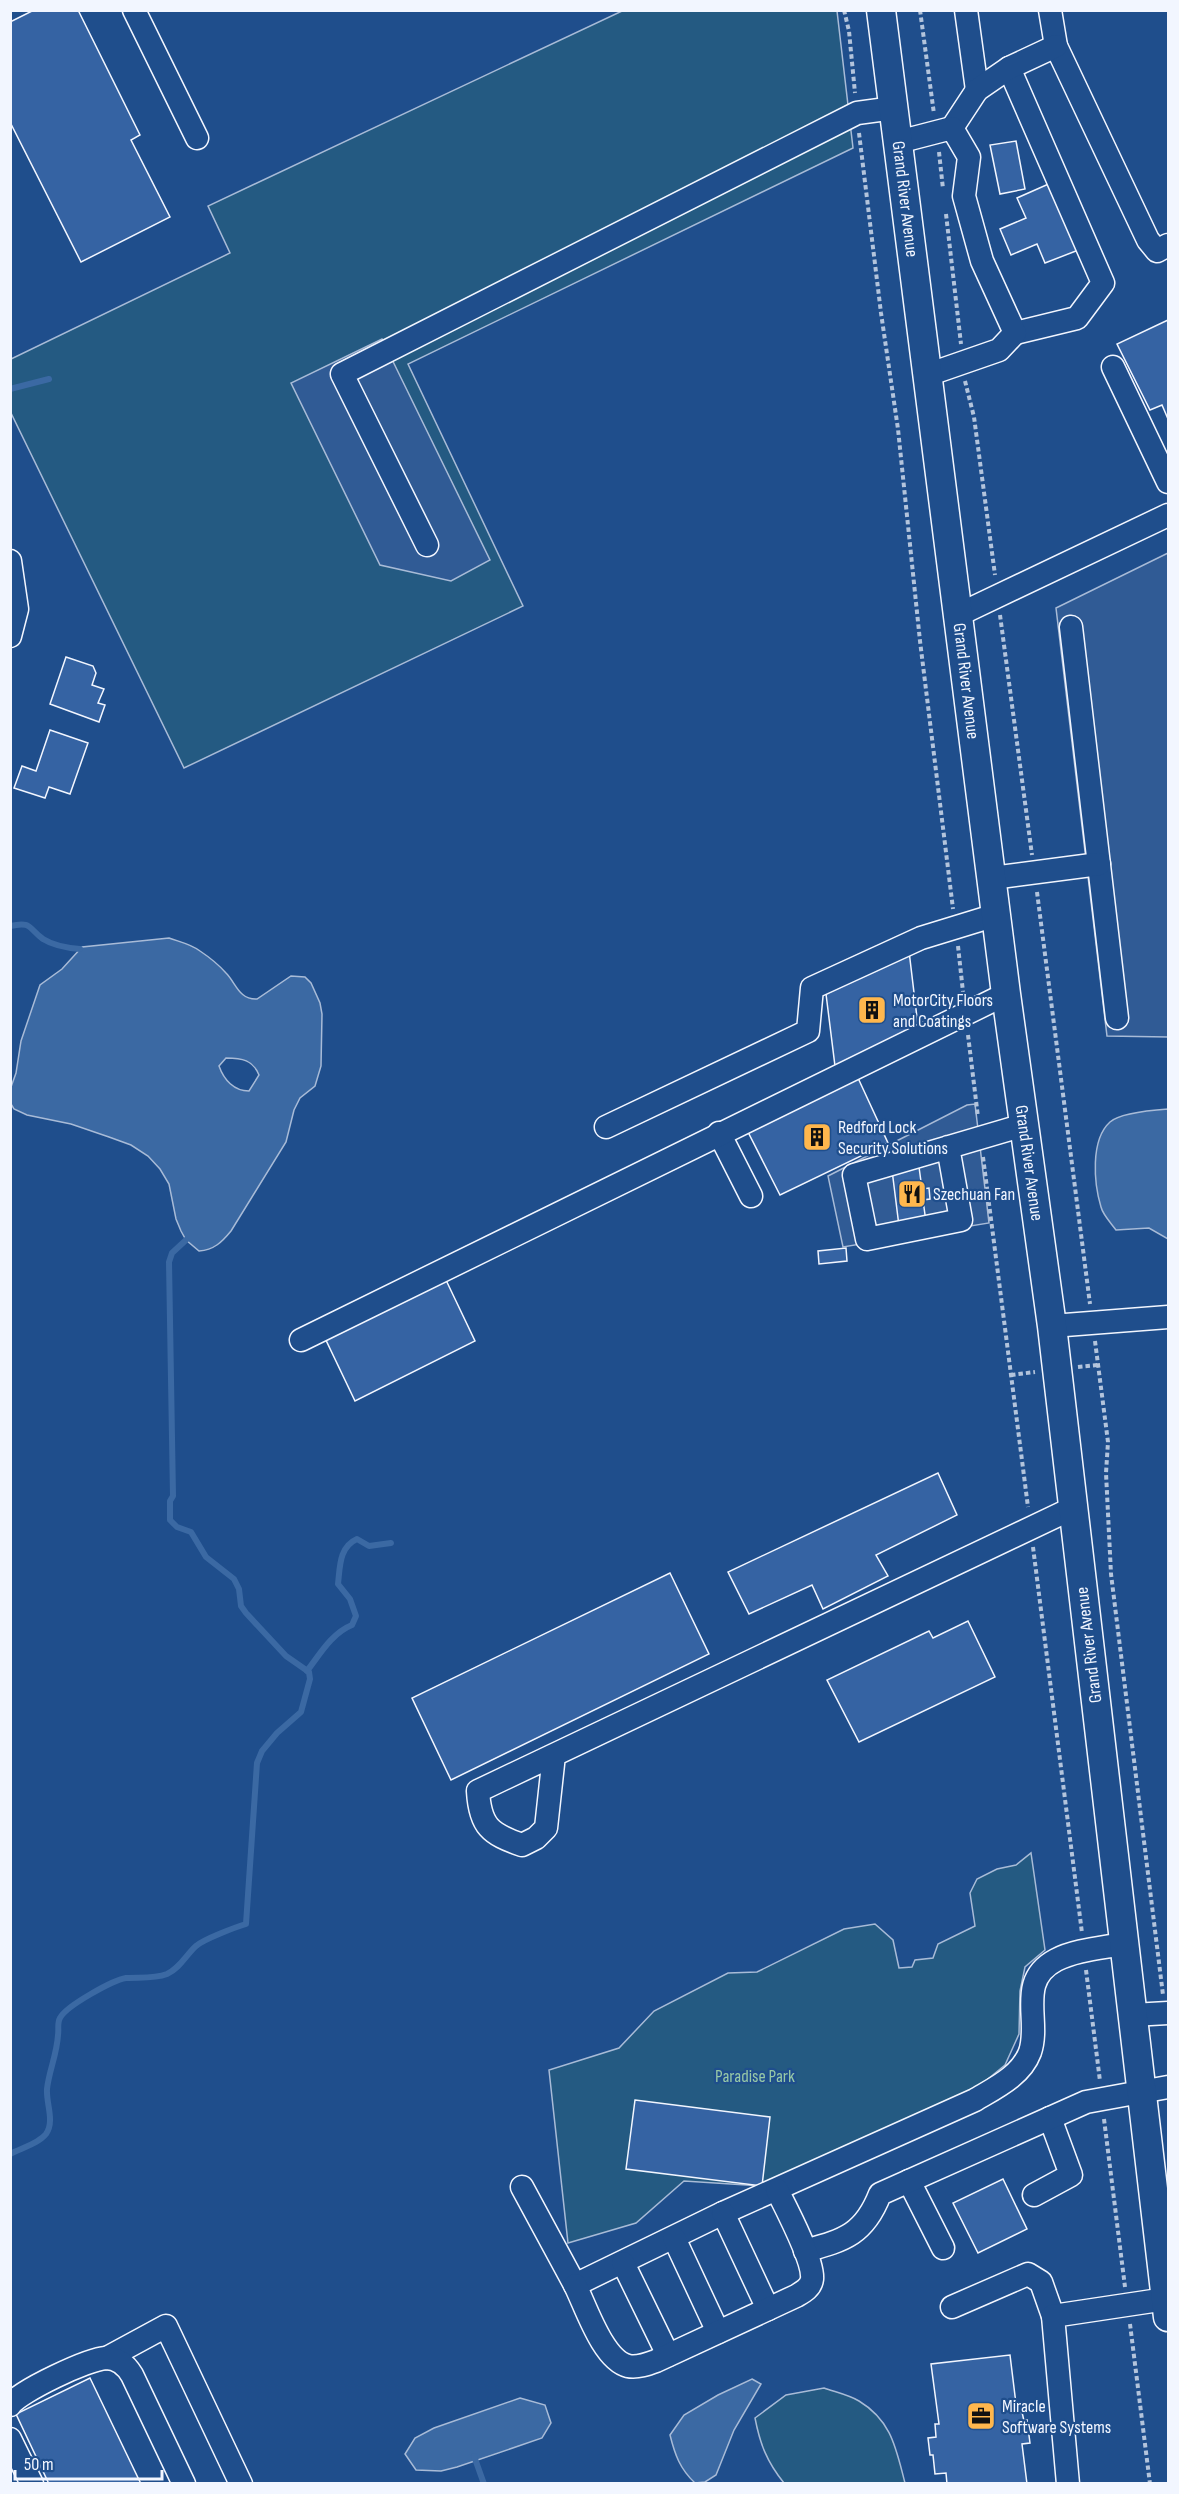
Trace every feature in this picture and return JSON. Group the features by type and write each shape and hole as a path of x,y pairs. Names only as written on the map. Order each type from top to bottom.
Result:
{"main road":[{"name":"Grand River Avenue","path":"881,10 1006,994 1052,1326 1132,2014 1155,2089 1168,2306"}],"street":[{"path":"134,10 197,138"},
{"path":"966,10 977,90"},
{"path":"1050,10 1056,46 1148,240 1157,251 1168,245"},
{"path":"898,142 944,130 977,90 1009,68 1056,46"},
{"path":"927,375 999,350 1015,333 1077,318 1103,283 1009,68"},
{"path":"427,545 342,374 857,113 894,108"},
{"path":"944,130 969,157 964,196 982,261 1015,333"},
{"path":"1113,367 1168,482"},
{"path":"958,615 1168,515"},
{"path":"10,561 17,609 10,636"},
{"path":"1071,627 1117,1018"},
{"path":"992,878 1099,864"},
{"path":"606,1127 808,1031 812,988 921,938 996,915"},
{"path":"301,1340 1006,994"},
{"path":"948,1147 961,1220 867,1239 854,1175 981,1137 1024,1125"},
{"path":"719,1133 751,1196"},
{"path":"1052,1326 1168,1317"},
{"path":"554,1755 1073,1508"},
{"path":"575,2285 723,2213 975,2100 1006,2082 1029,2053 1032,2032 1030,1999 1035,1981 1045,1969 1056,1960 1124,1944"},
{"path":"1132,2014 1167,2013"},
{"path":"805,2251 844,2239 854,2233 872,2213 880,2194 1086,2102 1155,2089"},
{"path":"1034,2195 1071,2175 1050,2118"},
{"path":"909,2181 943,2248"},
{"path":"522,2187 575,2285 605,2347 615,2360 629,2366 642,2366 668,2355 808,2289 812,2280 805,2251 777,2190"},
{"path":"723,2213 768,2309"},
{"path":"674,2238 718,2332"},
{"path":"623,2263 668,2355"},
{"path":"952,2307 1028,2274 1041,2282 1053,2316 1068,2484"},
{"path":"1053,2316 1128,2305 1168,2306"},
{"path":"10,2405 15,2398 28,2390 93,2361 107,2358 166,2326 241,2484"},
{"path":"107,2358 126,2365 184,2484"},
{"path":"10,2439 32,2484"}],"path":[{"path":"844,10 849,31 881,313 898,429 955,928 1150,2484"},
{"path":"920,10 944,130 944,199"},
{"path":"946,210 963,362 967,392 974,417 1108,1442 1106,1473 1111,1574 1167,2013"}],"green space":[{"path":"622,11 837,11 853,148 408,364 523,606 184,768 11,413 11,359 230,253 208,206"},
{"name":"Paradise Park","path":"1031,1853 1045,1950 1025,1967 1020,1991 1019,2034 1005,2065 972,2092 762,2186 684,2181 636,2223 568,2243 549,2070 619,2048 654,2011 728,1973 757,1972 844,1929 875,1924 893,1940 899,1968 912,1967 915,1960 933,1958 938,1944 975,1926 970,1893 977,1879 997,1869 1016,1865"},
{"path":"824,2388 855,2399 879,2417 891,2437 905,2483 784,2483 765,2452 755,2418 786,2395"}],"shaded area":[{"path":"382,339 490,560 451,581 380,565 291,383"},
{"path":"1168,553 1168,1037 1107,1036 1056,608"},
{"path":"169,938 193,947 207,956 223,970 246,997 257,999 291,976 305,977 311,983 320,1003 322,1014 321,1066 315,1086 300,1098 294,1110 286,1142 231,1231 221,1242 209,1249 199,1251 186,1240 176,1219 169,1184 160,1169 148,1156 131,1145 71,1124 27,1115 14,1109 11,1104 11,1087 16,1073 21,1041 40,985 62,969 82,947","holes":["226,1058 242,1059 257,1070 259,1075 249,1091 234,1087 227,1080 219,1066"]},
{"path":"975,1104 989,1223 843,1247 828,1176 967,1105"},
{"path":"1168,1109 1168,1239 1149,1228 1116,1230 1103,1213 1099,1197 1095,1163 1099,1140 1110,1122 1121,1116"},
{"path":"752,2379 761,2384 734,2430 716,2475 705,2482 695,2483 679,2461 670,2435 684,2415"},
{"path":"520,2398 545,2405 551,2423 542,2438 441,2471 416,2470 405,2454 415,2438 434,2428"}],"building":[{"path":"34,10 78,10 140,135 131,140 170,217 81,262 10,122 10,22"},
{"path":"1016,141 1025,189 1000,194 990,145"},
{"path":"1053,182 1081,249 1045,263 1037,244 1011,255 1000,229 1026,218 1017,198"},
{"path":"1168,320 1168,419 1162,405 1150,410 1117,344"},
{"path":"66,657 93,666 96,673 92,685 104,689 98,703 105,705 99,722 50,704"},
{"path":"50,730 88,743 70,794 49,787 45,798 14,788 22,766 36,771"},
{"name":"MotorCity Floors and Coatings","path":"909,951 918,1026 835,1066 826,994"},
{"name":"Redford Lock Security Solutions","path":"858,1078 888,1143 780,1195 747,1130"},
{"name":"Szechuan Fan","path":"919,1167 922,1189 929,1188 930,1199 923,1200 926,1222 899,1226 892,1170"},
{"path":"846,1248 847,1261 819,1264 818,1251"},
{"path":"445,1278 475,1341 355,1401 324,1336"},
{"path":"938,1473 957,1515 876,1555 888,1576 823,1609 812,1585 749,1614 728,1572"},
{"path":"670,1573 709,1654 451,1780 412,1698"},
{"path":"968,1621 995,1677 859,1742 827,1680 929,1631 933,1638"},
{"path":"635,2100 770,2117 762,2186 626,2169"},
{"path":"1003,2179 1027,2229 978,2253 953,2203"},
{"name":"Miracle Software Systems","path":"1010,2355 1017,2412 1022,2412 1024,2421 1027,2420 1030,2443 1022,2444 1027,2484 947,2484 946,2473 935,2474 933,2455 930,2455 928,2438 936,2437 935,2424 939,2424 931,2364"},
{"path":"90,2378 141,2484 49,2484 16,2414"}],"waterway":[{"path":"10,389 49,379"},
{"path":"10,926 26,925 47,941 80,949"},
{"path":"10,2154 39,2140 49,2129 47,2089 56,2049 59,2022 64,2013 90,1994 111,1983 126,1978 157,1977 167,1974 200,1943 246,1924 257,1763 262,1751 277,1733 301,1712 310,1679 309,1672 286,1656 246,1613 241,1606 239,1589 234,1579 206,1557 191,1532 177,1527 170,1520 170,1501 173,1496 169,1262 172,1253 186,1240"},
{"path":"307,1671 332,1639 352,1625 356,1616 350,1599 338,1584 340,1564 347,1547 357,1539 369,1546 391,1543"},
{"path":"474,2456 484,2484"}],"place":[{"name":"MotorCity Floors and Coatings","path":"872,1010"},
{"name":"Redford Lock Security Solutions","path":"817,1137"},
{"name":"Szechuan Fan","path":"912,1194"},
{"name":"Miracle Software Systems","path":"981,2416"}]}
